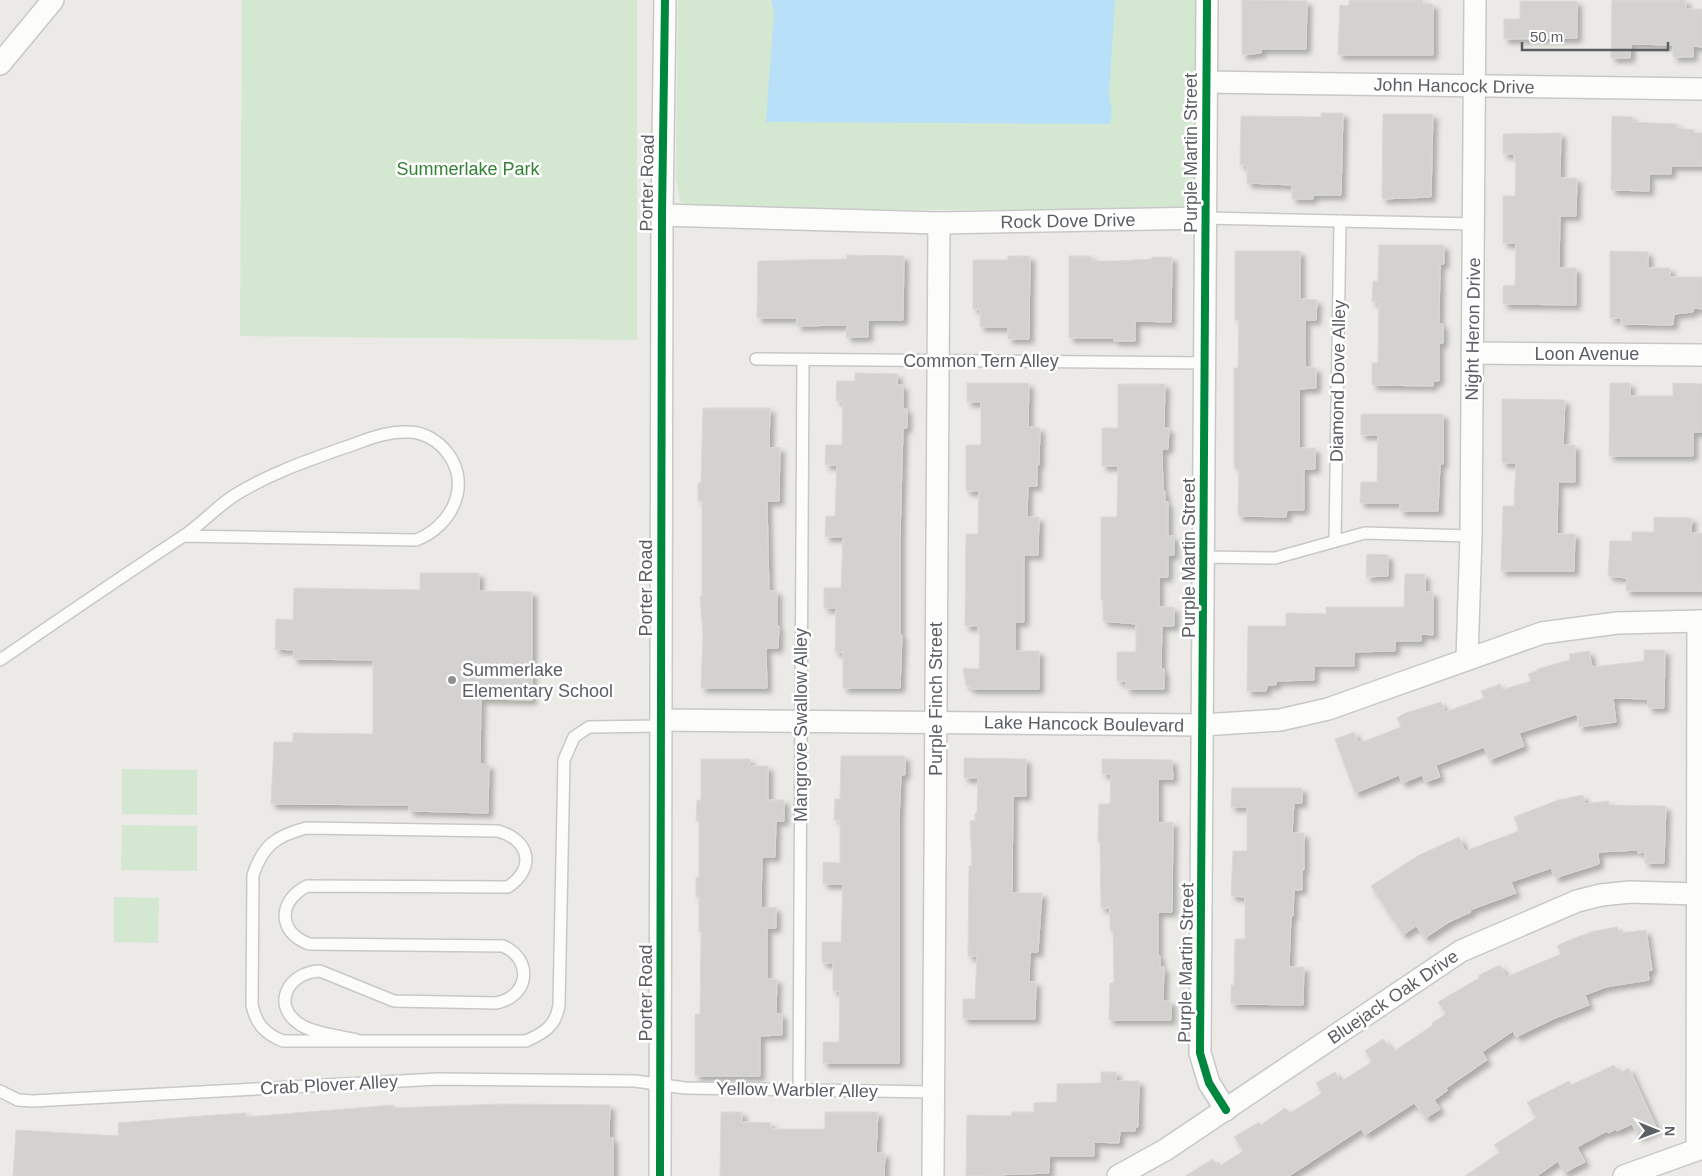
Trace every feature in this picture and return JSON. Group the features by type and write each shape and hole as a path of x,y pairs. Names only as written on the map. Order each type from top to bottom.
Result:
{"street":[{"path":"0,64 53,0"},
{"name":"Porter Road","path":"660,1176 662,215 665,0"},
{"name":"Purple Martin Street","path":"1207,0 1200,1053 1209,1083 1226,1110"},
{"name":"Night Heron Drive","path":"1467,659 1471,536 1475,0"},
{"name":"John Hancock Drive","path":"1206,82 1702,89"},
{"name":"Rock Dove Drive","path":"662,215 939,223 1206,218"},
{"name":"Purple Finch Street","path":"933,1176 939,223"},
{"name":"Loon Avenue","path":"1472,353 1702,355"},
{"path":"1624,1176 1699,1148 1697,894 1700,621"},
{"name":"Lake Hancock Boulevard","path":"661,723 936,722 1203,725 1280,720 1328,709 1542,632 1617,623 1700,621"},
{"name":"Bluejack Oak Drive","path":"1118,1176 1165,1150 1226,1110 1461,951 1577,901 1601,895 1630,892 1697,894"}],"lane":[{"name":"Rock Dove Drive","path":"1206,218 1474,224"},
{"name":"Diamond Dove Alley","path":"1335,540 1340,222"},
{"name":"Common Tern Alley","path":"756,360 1205,363"},
{"name":"Mangrove Swallow Alley","path":"799,1090 803,360"},
{"path":"0,660 184,536 233,496 257,482 294,465 382,434 409,432 431,438 447,452 457,473 457,494 450,516 439,528 416,540 184,536"},
{"path":"1204,557 1275,558 1300,553 1335,540 1365,533 1471,536"},
{"path":"357,1040 303,1026 294,1020 287,1012 285,1002 287,989 295,978 308,971 320,971 394,1001 496,1003 506,1001 520,989 524,978 520,959 514,951 503,946 309,944 292,934 287,925 284,914 288,901 296,892 307,886 508,887 517,881 523,872 526,861 525,851 517,840 509,834 498,830 306,828 286,834 273,842 264,851 253,875 252,1005 255,1017 270,1036 283,1041 526,1041 544,1033 557,1019 559,1005 564,760 574,737 589,727 661,723"},
{"name":"Crab Plover Alley","path":"0,1091 18,1100 33,1101 438,1079 635,1081 661,1084"},
{"name":"Yellow Warbler Alley","path":"661,1084 685,1088 934,1092"}],"green space":[{"name":"Summerlake Park","path":"242,0 637,0 637,340 240,336"},
{"path":"678,0 1196,0 1194,197 1189,205 1173,210 695,209 680,201 676,179"},
{"path":"122,769 197,770 197,815 122,814"},
{"path":"122,825 197,826 197,871 121,870"},
{"path":"114,897 159,898 158,943 114,942"}],"water":[{"path":"771,0 1115,0 1109,94 1112,113 1110,124 766,122 774,13"}],"building":[{"path":"1242,0 1307,1 1306,49 1261,49 1261,53 1242,55"},
{"path":"1349,0 1423,0 1423,4 1433,4 1433,55 1338,55 1340,5 1349,6"},
{"path":"1612,0 1686,0 1686,9 1702,9 1702,47 1693,46 1693,57 1673,57 1673,45 1631,44 1630,58 1611,58"},
{"path":"1520,1 1577,1 1577,38 1504,39 1504,19 1520,19"},
{"path":"1321,113 1343,113 1341,195 1313,195 1313,199 1292,199 1292,185 1247,183 1247,165 1240,165 1241,116 1321,117"},
{"path":"1383,114 1433,114 1431,197 1382,199"},
{"path":"1612,116 1633,117 1632,122 1677,124 1677,128 1694,130 1694,133 1702,133 1702,166 1671,166 1671,174 1649,174 1649,191 1611,190"},
{"path":"1561,133 1560,178 1577,178 1576,216 1560,216 1559,268 1576,268 1576,305 1503,304 1503,286 1515,285 1516,243 1503,243 1503,196 1515,196 1516,161 1514,161 1514,154 1503,154 1503,134"},
{"path":"1379,245 1444,245 1444,264 1440,264 1439,324 1443,324 1443,343 1439,343 1439,381 1433,381 1433,386 1372,385 1372,363 1378,363 1379,302 1372,302 1373,281 1378,281"},
{"path":"1235,251 1300,251 1300,299 1317,300 1316,320 1305,320 1305,367 1316,368 1316,388 1299,389 1299,448 1315,448 1315,469 1304,469 1304,510 1287,510 1286,517 1238,516 1239,469 1235,469 1234,462 1234,368 1238,368 1239,320 1235,320"},
{"path":"1610,251 1648,252 1648,268 1670,268 1670,277 1702,277 1702,309 1693,308 1693,312 1674,314 1673,325 1621,324 1621,318 1610,318"},
{"path":"847,255 904,256 903,320 868,320 868,337 846,337 847,325 797,326 797,318 757,318 758,261 847,259"},
{"path":"1008,256 1030,256 1029,339 1008,339 1008,327 980,327 980,309 973,309 973,260 1008,260"},
{"path":"1069,256 1091,256 1091,261 1172,257 1171,322 1135,321 1135,341 1114,341 1114,338 1069,338"},
{"path":"855,373 898,374 897,385 903,385 903,409 907,409 907,428 903,428 900,538 900,635 902,635 900,688 843,688 843,652 835,652 836,608 824,608 824,588 841,588 843,537 825,537 826,516 835,516 837,465 825,465 826,445 842,445 843,401 836,401 837,381 855,381"},
{"path":"967,383 1029,383 1028,427 1040,428 1037,486 1028,486 1027,517 1039,517 1038,555 1024,555 1024,622 1015,622 1015,651 1039,651 1039,689 972,689 966,685 963,668 979,669 980,634 978,634 978,626 965,626 966,534 978,534 979,491 966,491 966,445 981,445 981,402 967,402"},
{"path":"1610,383 1630,383 1630,396 1673,396 1673,383 1702,384 1702,432 1693,432 1693,456 1609,456"},
{"path":"1118,384 1165,384 1164,428 1169,428 1168,449 1162,449 1163,491 1165,491 1165,502 1168,502 1168,536 1174,536 1174,555 1168,555 1168,577 1159,577 1159,607 1174,607 1174,626 1162,626 1161,669 1164,669 1164,689 1126,689 1126,681 1117,681 1117,652 1136,652 1136,624 1103,621 1103,600 1101,600 1101,517 1117,517 1118,466 1102,466 1102,428 1118,428"},
{"path":"1502,399 1565,400 1563,445 1575,445 1575,482 1558,482 1557,534 1575,534 1574,571 1501,571 1503,506 1514,506 1516,463 1502,463"},
{"path":"703,408 770,408 769,448 780,447 779,501 767,501 769,591 777,591 777,626 779,626 778,648 766,648 767,688 701,688 703,635 700,596 702,596 702,501 698,501 698,483 701,483"},
{"path":"1361,414 1443,414 1443,464 1440,464 1438,511 1400,511 1400,503 1360,503 1361,482 1377,482 1378,435 1361,435"},
{"path":"1654,517 1692,518 1691,533 1702,533 1702,591 1626,591 1627,578 1608,576 1610,541 1632,541 1632,532 1654,532"},
{"path":"1367,554 1388,555 1388,576 1366,577"},
{"name":"Summerlake Elementary School","path":"420,573 479,573 479,591 532,592 532,700 481,699 480,764 489,765 488,813 409,811 409,805 271,804 274,742 293,742 293,733 373,734 373,660 293,659 294,650 275,649 276,619 293,620 294,588 420,590"},
{"path":"1405,574 1425,574 1425,592 1433,592 1433,635 1421,634 1421,641 1395,641 1395,651 1354,652 1354,666 1314,666 1314,680 1276,681 1276,685 1267,685 1266,691 1247,691 1248,626 1286,626 1286,613 1326,614 1326,607 1404,607"},
{"path":"1644,650 1665,650 1664,708 1648,708 1648,699 1613,698 1616,722 1579,727 1577,714 1519,733 1524,746 1489,760 1484,747 1436,765 1440,777 1425,782 1422,775 1402,783 1399,775 1355,793 1335,739 1354,732 1358,742 1365,741 1401,727 1397,718 1403,714 1441,702 1445,712 1484,698 1481,691 1500,684 1502,690 1531,681 1528,674 1537,671 1537,669 1570,660 1569,654 1589,651 1592,667 1644,661"},
{"path":"841,756 905,756 905,775 901,775 899,820 899,1063 823,1063 823,1042 839,1042 840,991 833,991 833,963 822,963 822,942 841,942 843,884 823,884 823,862 840,863 840,820 834,820 835,799 840,799"},
{"path":"964,758 1026,759 1026,796 1013,796 1012,893 1042,893 1038,952 1030,952 1029,982 1036,982 1035,1019 963,1019 963,999 975,999 977,956 968,956 969,866 972,866 970,821 975,820 975,814 977,813 978,778 964,778"},
{"path":"701,759 750,759 750,766 768,766 768,800 784,800 784,821 776,821 775,857 762,857 761,908 776,907 776,928 767,928 767,979 777,979 776,1014 782,1014 782,1035 760,1036 760,1076 695,1076 695,1014 700,1014 701,932 699,932 699,897 696,897 696,877 699,877 699,821 696,820 697,800 701,800"},
{"path":"1102,759 1172,760 1173,779 1158,779 1158,823 1173,822 1172,912 1158,912 1158,956 1160,956 1160,967 1164,967 1163,1001 1171,1001 1171,1020 1109,1020 1110,983 1114,983 1113,931 1110,931 1110,908 1101,908 1100,841 1098,841 1099,804 1110,804 1111,774 1102,774"},
{"path":"1232,788 1302,788 1302,803 1294,803 1292,833 1304,833 1304,870 1302,870 1302,890 1294,890 1289,967 1304,967 1303,1005 1231,1004 1231,985 1234,985 1235,939 1245,939 1245,897 1231,896 1233,851 1247,851 1247,807 1231,807"},
{"path":"1583,795 1585,804 1609,801 1609,805 1666,806 1664,863 1645,863 1645,852 1638,853 1638,850 1598,852 1599,864 1555,878 1551,868 1511,882 1516,893 1470,910 1471,912 1449,922 1425,938 1416,926 1403,935 1371,886 1419,855 1459,837 1465,851 1519,831 1514,817 1558,800"},
{"path":"1617,927 1619,933 1646,930 1652,970 1648,971 1649,980 1606,987 1585,995 1589,1005 1553,1019 1516,1037 1513,1031 1482,1052 1487,1060 1446,1088 1448,1090 1434,1100 1440,1109 1426,1118 1414,1103 1365,1135 1361,1129 1289,1176 1185,1176 1213,1159 1218,1167 1243,1151 1234,1137 1259,1122 1261,1125 1285,1108 1290,1113 1322,1093 1316,1083 1335,1072 1340,1082 1372,1062 1365,1051 1383,1039 1393,1052 1433,1025 1432,1023 1446,1014 1438,1002 1479,978 1479,975 1500,965 1506,977 1561,954 1557,946 1567,941 1594,931"},
{"path":"1614,1065 1619,1073 1629,1068 1657,1129 1639,1137 1632,1124 1617,1131 1616,1129 1608,1133 1607,1131 1577,1147 1585,1162 1564,1173 1558,1161 1537,1176 1465,1176 1500,1152 1494,1145 1536,1118 1527,1102 1569,1081 1571,1085"},
{"path":"1101,1072 1116,1072 1116,1081 1139,1081 1138,1127 1135,1127 1135,1131 1120,1131 1119,1143 1094,1142 1094,1156 1049,1156 1049,1173 966,1176 967,1115 1011,1116 1012,1112 1034,1112 1034,1103 1057,1102 1057,1084 1101,1083"},
{"path":"501,1104 610,1105 609,1138 613,1138 613,1176 13,1176 16,1130 119,1136 118,1123 201,1116 246,1113 246,1117 394,1105 394,1108"},
{"path":"721,1112 742,1112 742,1122 771,1123 771,1129 825,1129 825,1112 878,1112 876,1153 885,1153 884,1176 720,1176"}],"cycle path":[{"path":"660,1176 662,215 665,0"},
{"path":"1207,0 1200,1053 1209,1083 1226,1110"}],"place":[{"name":"Summerlake Elementary School","path":"452,680"}]}
